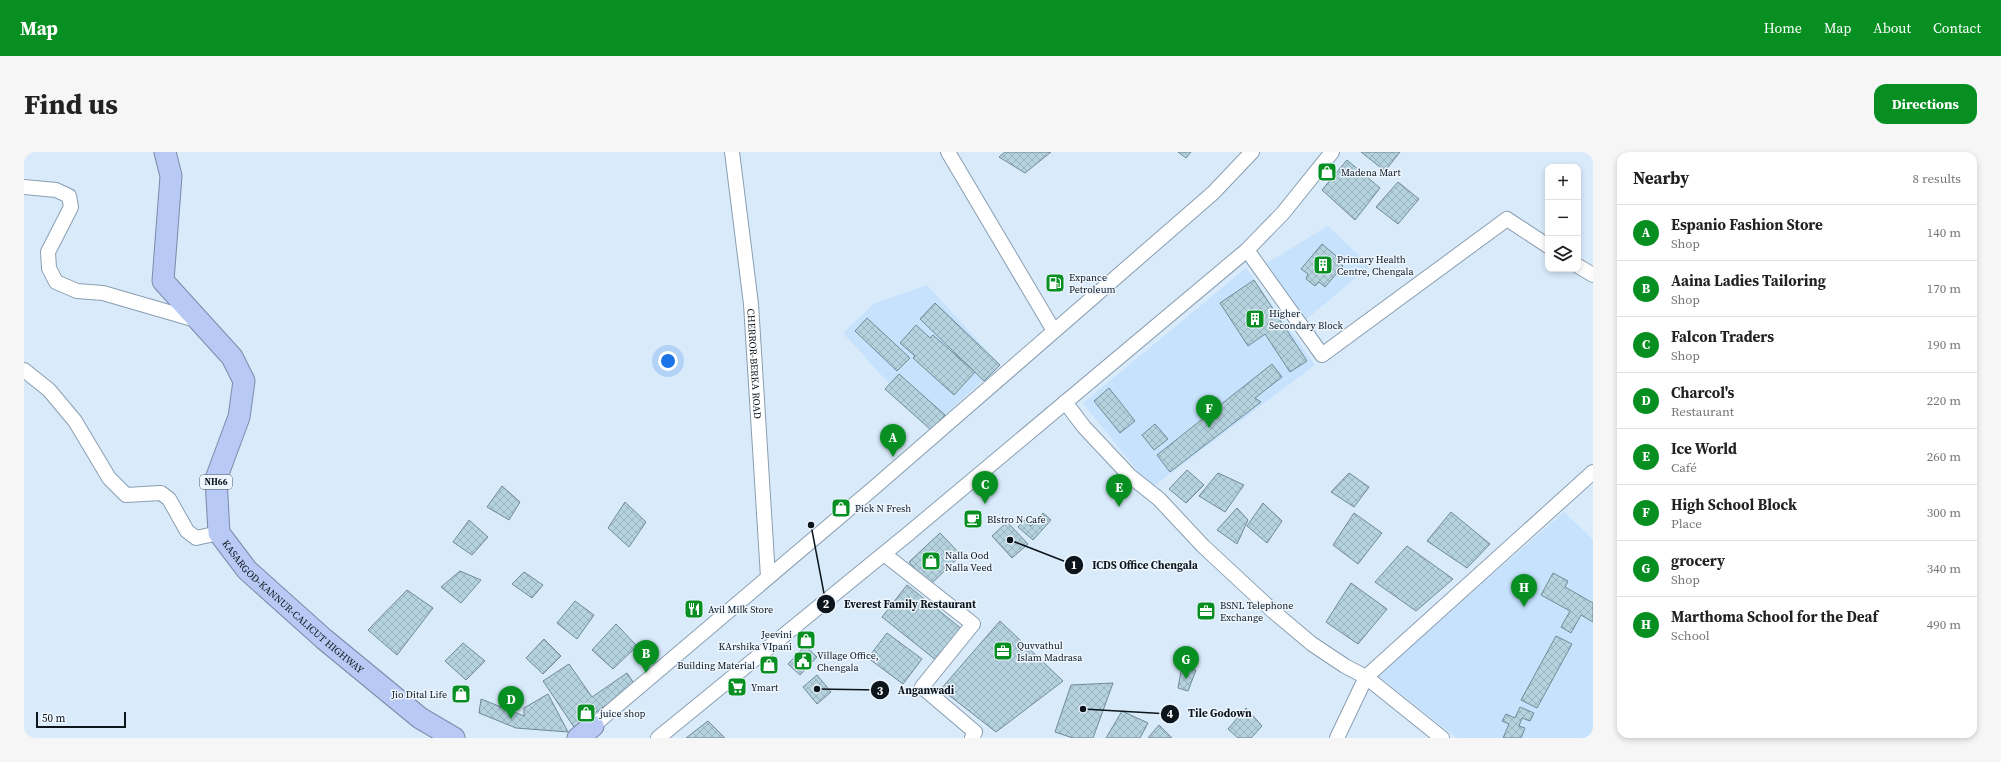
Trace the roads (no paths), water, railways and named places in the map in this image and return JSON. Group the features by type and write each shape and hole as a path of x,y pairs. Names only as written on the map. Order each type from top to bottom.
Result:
{"highway":[{"name":"KASARGOD-KANNUR-CALICUT HIGHWAY","path":"165,152 171,176 163,281 232,357 244,381 240,417 216,479 219,533 247,570 336,648 420,718 454,738"}],"street":[{"name":"CHERROR-BERKA ROAD","path":"732,152 751,304 768,577"},
{"path":"948,152 1054,331"},
{"path":"586,732 1213,193 1252,152"},
{"path":"658,738 884,554 1247,250 1283,213 1332,152"},
{"path":"24,186 56,190 69,196 71,207 48,252 48,268 56,282 77,291 103,293 200,321"},
{"path":"1247,250 1322,355 1507,219 1545,244"},
{"path":"1581,268 1593,275"},
{"path":"24,370 49,390 75,422 109,478 126,495 161,493 169,499 187,531 196,538 219,533"},
{"path":"1065,402 1084,427 1130,476 1159,499 1203,546 1274,612 1312,644 1345,666 1366,677 1442,738"},
{"path":"1338,738 1366,677 1593,472"},
{"path":"884,554 973,624 922,688 975,732 972,738"}],"place":[{"name":"Madena Mart","path":"1327,172"},
{"name":"Primary Health Centre, Chengala","path":"1323,265"},
{"name":"Expance Petroleum","path":"1055,283"},
{"name":"Higher Secondary Block","path":"1255,319"},
{"name":"High School Block","path":"1209,428"},
{"name":"Espanio Fashion Store","path":"893,457"},
{"name":"Falcon Traders","path":"985,504"},
{"name":"Ice World","path":"1119,507"},
{"name":"Pick N Fresh","path":"841,508"},
{"name":"BIstro N Cafe","path":"973,519"},
{"name":"Everest Family Restaurant","path":"811,525"},
{"name":"ICDS Office Chengala","path":"1010,540"},
{"name":"Nalla Ood Nalla Veed","path":"931,561"},
{"name":"Marthoma School for the Deaf","path":"1524,607"},
{"name":"Avil Milk Store","path":"694,609"},
{"name":"BSNL Telephone Exchange","path":"1206,611"},
{"name":"Jeevini KArshika VIpani","path":"806,640"},
{"name":"Quvvathul Islam Madrasa","path":"1003,651"},
{"name":"Village Office, Chengala","path":"803,661"},
{"name":"Building Material","path":"769,665"},
{"name":"Aaina Ladies Tailoring","path":"646,673"},
{"name":"grocery","path":"1186,679"},
{"name":"Ymart","path":"737,687"},
{"name":"Anganwadi","path":"817,689"},
{"name":"Jio Dital Life","path":"461,694"},
{"name":"Tile Godown","path":"1083,709"},
{"name":"juice shop","path":"586,713"},
{"name":"Charcol's","path":"511,719"}]}
